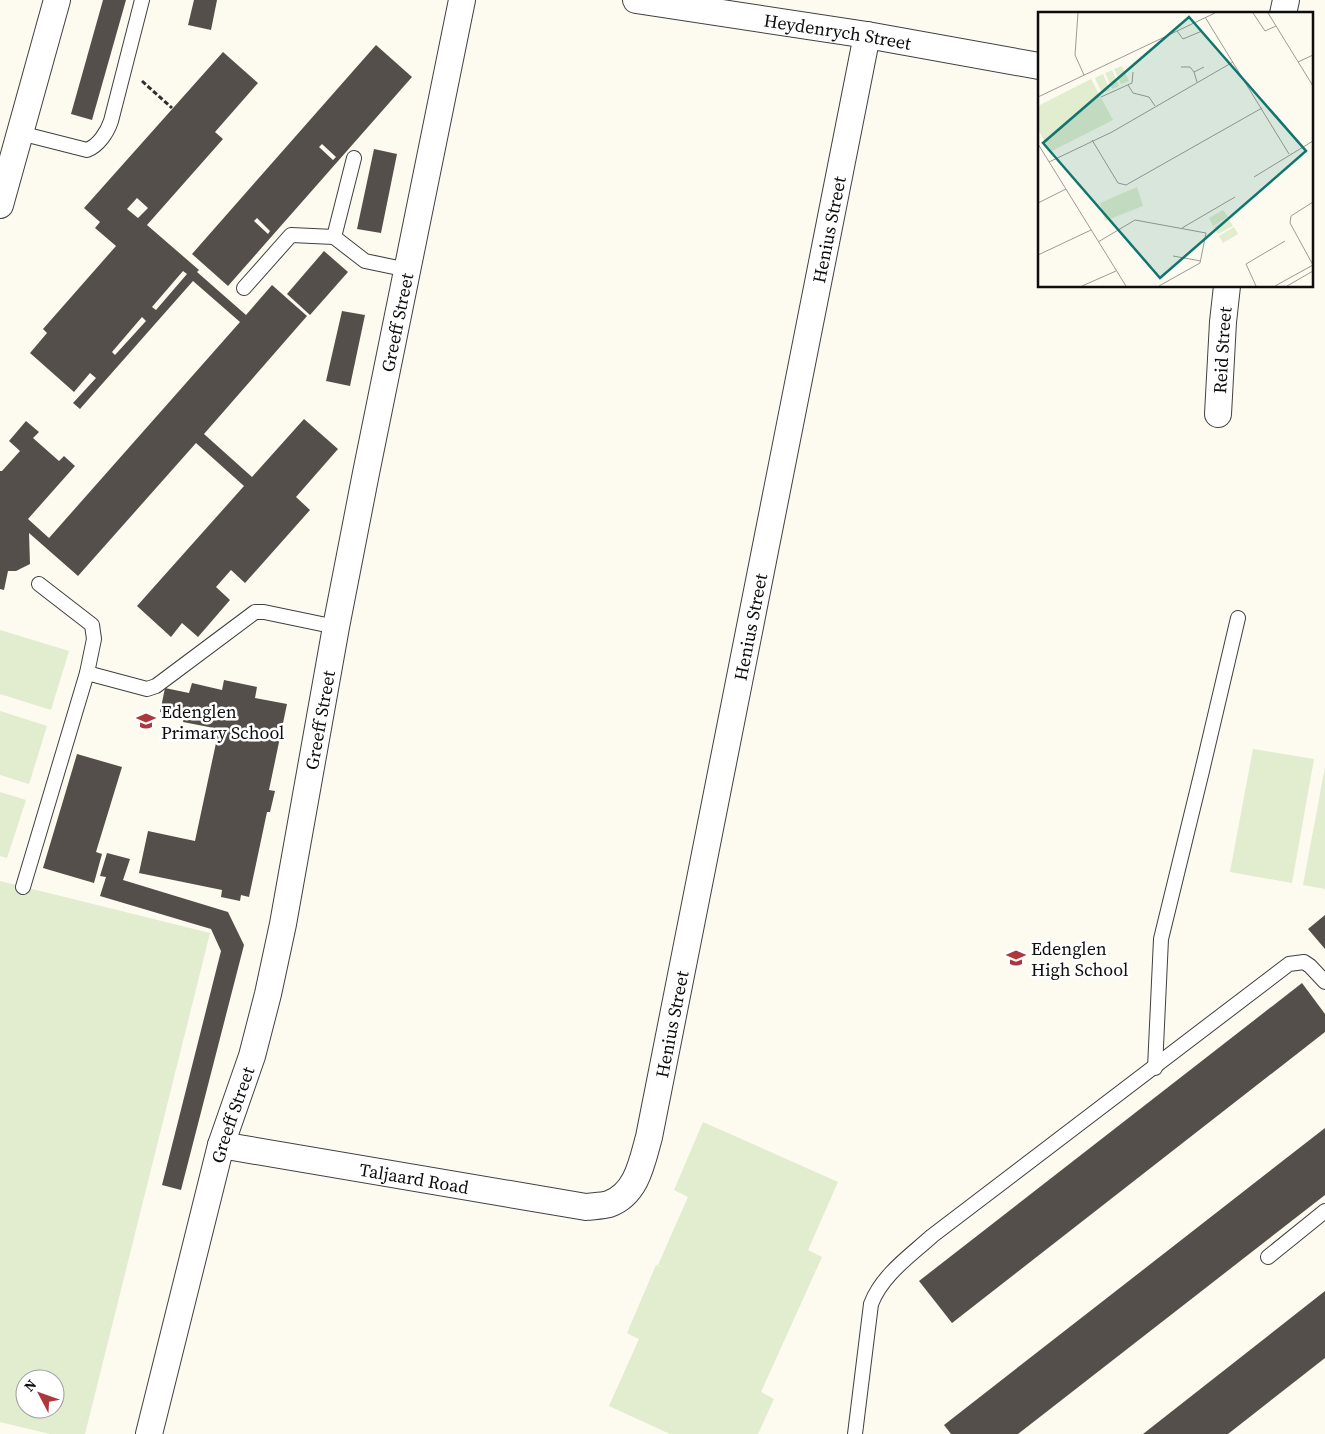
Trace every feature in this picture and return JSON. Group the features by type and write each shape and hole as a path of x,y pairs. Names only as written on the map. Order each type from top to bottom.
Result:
{"street":[{"path":"0,206 57,0"},
{"name":"Greeff Street","path":"149,1434 221,1144 252,1056 284,924 336,627 462,0"},
{"name":"Heydenrych Street","path":"636,0 866,35 1038,66"},
{"name":"Henius Street","path":"609,1204 626,1195 639,1174 649,1137 866,35"},
{"name":"Reid Street","path":"1218,414 1227,288"},
{"name":"Taljaard Road","path":"221,1144 586,1207 609,1204"}],"lane":[{"path":"20,133 87,150 108,130 142,0"},
{"path":"334,237 354,158"},
{"path":"244,288 291,235 334,237 364,261 408,270"},
{"path":"24,887 94,640 92,625 39,584"},
{"path":"86,673 147,689 156,686 256,612 336,627"},
{"path":"1155,1068 1161,940 1238,618"},
{"path":"855,1434 871,1304 876,1292 890,1273 932,1236 1155,1068 1289,964 1304,962 1325,982"},
{"path":"1268,1257 1325,1211"}],"path":[{"path":"123,74 135,75 172,108"}],"green space":[{"path":"0,630 69,651 51,710 0,694"},
{"path":"0,711 47,726 29,784 0,775"},
{"path":"1253,749 1314,759 1292,883 1230,872"},
{"path":"1325,767 1325,889 1303,885"},
{"path":"0,792 26,800 7,858 0,856"},
{"path":"0,881 210,933 85,1434 50,1434 0,1422"},
{"path":"703,1122 838,1182 808,1250 822,1257 761,1392 774,1399 758,1434 670,1434 609,1406 639,1339 627,1333 656,1265 664,1268 658,1265 688,1197 674,1190"}],"building":[{"path":"103,0 126,0 92,120 71,114"},
{"path":"194,0 217,0 211,30 188,25"},
{"path":"376,45 412,77 228,286 192,254","holes":["322,144 336,157 333,160 319,147","257,218 270,231 268,234 254,221"]},
{"path":"223,52 258,83 215,132 223,139 147,225 199,270 197,272 246,315 272,285 307,316 204,434 252,477 304,419 338,449 296,497 310,510 245,583 231,570 216,587 230,600 198,637 182,623 171,637 137,606 244,486 196,443 78,576 29,533 30,564 16,571 8,571 4,590 0,589 0,471 20,451 9,441 26,421 39,432 33,438 59,461 64,456 75,466 28,519 49,538 240,322 193,281 80,409 73,403 96,378 90,373 74,392 30,353 47,333 43,329 116,246 95,228 100,222 84,208","holes":["137,198 148,208 138,218 127,209","183,271 187,274 156,310 152,307","142,317 146,321 115,355 112,352"]},
{"path":"374,149 397,154 381,233 357,229"},
{"path":"324,251 348,272 310,315 287,294"},
{"path":"342,311 365,315 350,386 326,381"},
{"path":"224,680 257,687 255,698 287,704 269,790 275,791 270,812 267,812 249,897 241,895 240,901 221,897 222,890 139,873 148,831 195,841 219,729 183,722 184,717 160,712 165,688 189,693 192,683 222,690"},
{"path":"77,754 122,767 96,852 102,854 94,883 43,868"},
{"path":"107,853 130,859 123,880 228,912 244,945 181,1190 162,1185 221,951 211,929 100,896 106,877 100,876"},
{"path":"1325,915 1325,949 1308,929"},
{"path":"1302,983 1325,1014 1325,1032 952,1323 919,1281"},
{"path":"1325,1128 1325,1195 1018,1434 951,1434 944,1425"},
{"path":"1325,1291 1325,1358 1228,1434 1143,1434"}],"place":[{"name":"Edenglen Primary School","path":"146,721"},
{"name":"Edenglen High School","path":"1016,958"}]}
